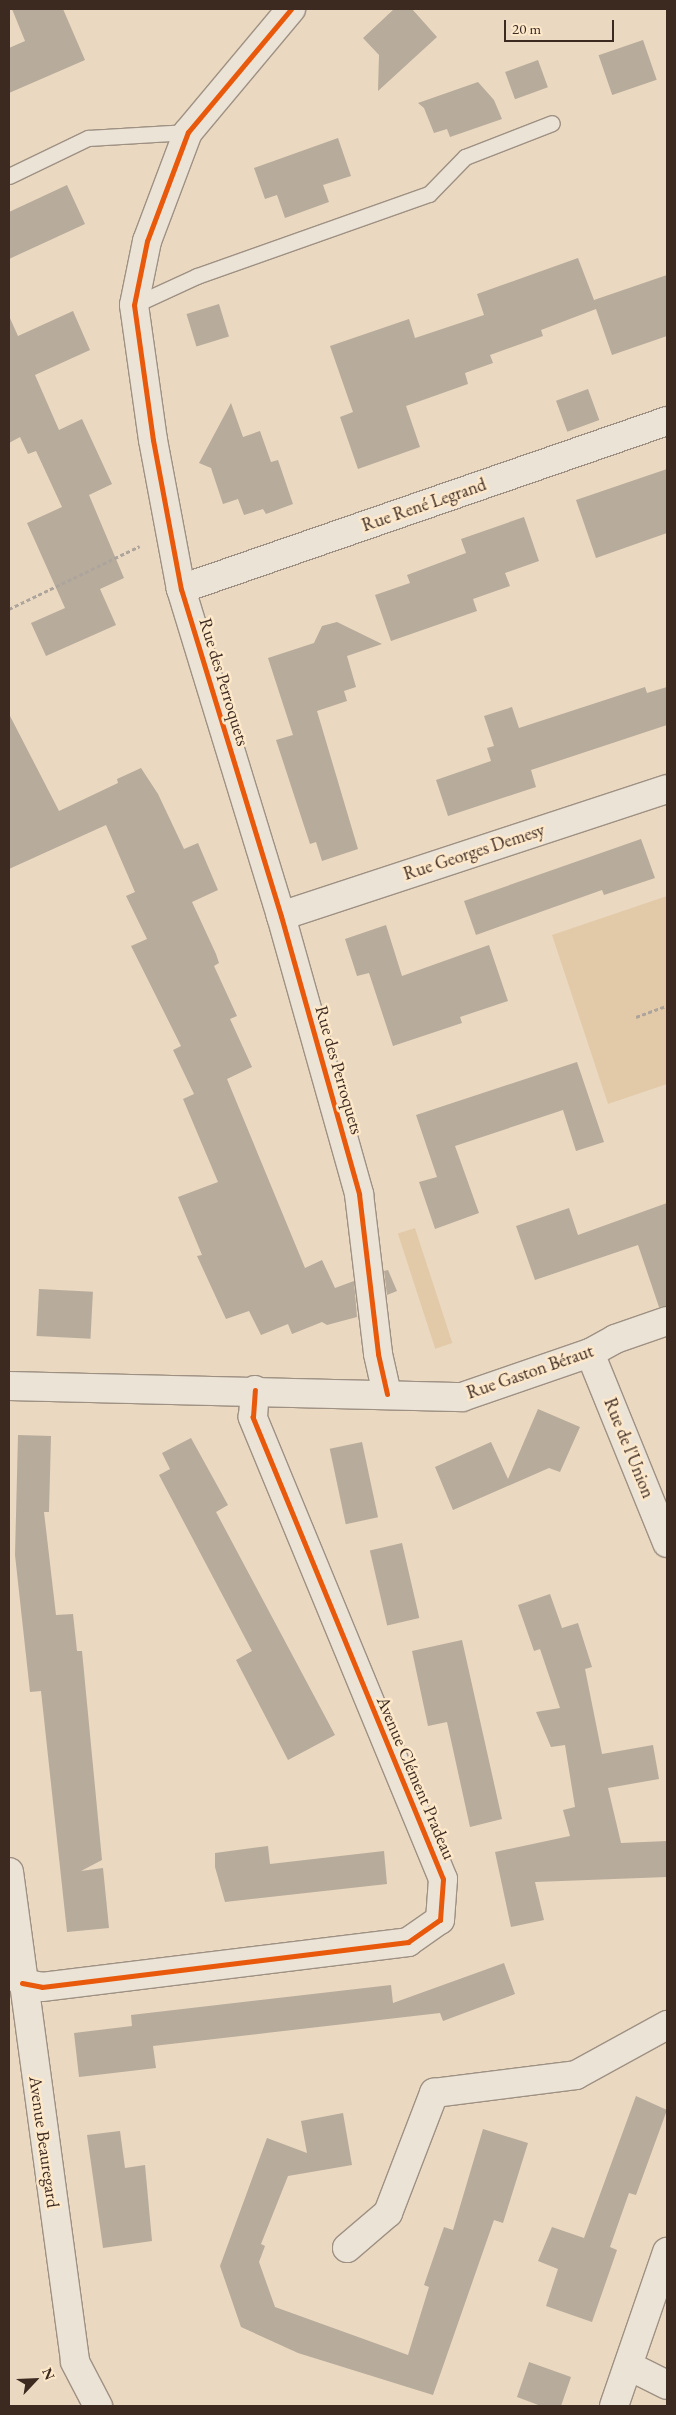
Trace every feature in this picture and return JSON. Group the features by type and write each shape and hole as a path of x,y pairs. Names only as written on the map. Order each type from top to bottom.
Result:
{"street":[{"name":"Rue des Perroquets","path":"291,9 188,132 147,242 134,305 153,440 181,589 282,916 359,1194 378,1354 387,1394"},
{"name":"Rue René Legrand","path":"181,589 667,421"},
{"name":"Rue Georges Demesy","path":"282,916 667,789"},
{"name":"Rue Gaston Béraut","path":"387,1394 462,1396 590,1353 614,1339 667,1321"},
{"name":"Rue de l'Union","path":"590,1353 667,1543"},
{"path":"9,1386 387,1394"},
{"name":"Avenue Clément Pradeau","path":"22,1983 42,1987 408,1942 440,1920 443,1879 253,1417 255,1390"},
{"name":"Avenue Beauregard","path":"9,1872 22,1983 75,2362 98,2406"},
{"path":"347,2248 388,2213 434,2093 576,2075 667,2025"},
{"path":"614,2406 667,2252"},
{"path":"629,2366 667,2385"}],"lane":[{"path":"134,305 197,276 429,194 464,157 552,124"},
{"path":"9,176 88,138 188,132"}],"path":[{"path":"9,609 170,531"},
{"path":"636,1017 667,1006"}],"shaded area":[{"path":"667,896 667,1084 608,1104 552,935"},
{"path":"415,1228 452,1343 435,1349 398,1234"}],"building":[{"path":"12,9 63,9 85,60 9,93 9,48 25,41"},
{"path":"394,9 412,9 437,37 378,91 379,55 363,38"},
{"path":"643,40 657,80 612,95 599,55"},
{"path":"538,60 548,87 515,99 505,72"},
{"path":"478,82 494,100 502,119 450,137 447,129 434,133 424,108 418,103"},
{"path":"338,138 351,176 323,185 329,202 285,218 277,195 265,199 254,168"},
{"path":"67,185 85,224 9,259 9,212"},
{"path":"578,258 594,300 667,275 667,336 612,355 596,309 541,330 543,336 490,355 493,363 465,373 468,384 406,406 420,447 358,469 340,417 353,412 330,346 409,319 415,338 484,315 477,294"},
{"path":"219,304 229,337 196,346 186,314"},
{"path":"73,311 90,350 35,375 59,430 82,419 112,484 89,495 124,578 100,589 116,625 46,656 31,623 65,608 27,523 62,507 36,451 28,454 20,437 9,443 9,316 18,336"},
{"path":"588,389 599,420 567,432 556,401"},
{"path":"231,403 243,437 260,431 271,462 278,460 293,504 266,514 263,509 244,515 238,499 223,504 211,468 199,463"},
{"path":"667,469 667,533 596,558 576,500"},
{"path":"524,517 539,561 505,573 510,586 473,599 477,611 391,641 375,595 410,583 407,575 466,553 461,539"},
{"path":"337,622 382,644 347,656 356,687 344,691 347,701 317,711 358,849 322,861 316,842 310,844 276,740 293,735 268,658 314,643 322,626"},
{"path":"645,687 647,693 667,687 667,725 531,770 536,787 448,816 436,780 491,761 487,748 494,746 484,716 512,707 519,728"},
{"path":"9,714 59,811 118,783 117,779 141,768 158,794 184,849 198,843 218,890 192,902 216,954 219,963 214,966 237,1016 230,1019 252,1067 227,1079 305,1268 322,1260 335,1288 354,1281 357,1317 327,1325 322,1322 292,1334 288,1324 261,1335 249,1311 226,1319 197,1256 202,1255 178,1197 218,1182 183,1099 194,1094 173,1050 181,1046 131,946 147,939 126,896 135,892 106,825 9,869"},
{"path":"641,839 655,878 604,895 602,890 476,935 464,901"},
{"path":"386,925 402,976 489,945 508,1001 460,1017 462,1023 393,1046 369,973 357,976 345,939"},
{"path":"577,1062 604,1142 576,1151 563,1110 455,1146 479,1213 435,1229 419,1182 437,1177 416,1115"},
{"path":"667,1203 667,1306 659,1307 638,1245 535,1280 516,1226 569,1208 578,1235"},
{"path":"388,1270 397,1291 387,1295 384,1271"},
{"path":"39,1289 93,1292 90,1339 37,1336"},
{"path":"538,1409 580,1427 560,1472 549,1468 453,1510 435,1467 491,1442 508,1479"},
{"path":"18,1435 51,1436 49,1512 44,1512 56,1615 73,1614 77,1651 82,1651 102,1860 81,1871 103,1868 109,1928 67,1932 41,1691 30,1692 15,1555"},
{"path":"191,1438 228,1505 216,1512 335,1735 288,1760 236,1660 252,1651 159,1475 170,1469 162,1453"},
{"path":"362,1442 378,1517 346,1524 330,1449"},
{"path":"402,1543 419,1618 387,1625 370,1550"},
{"path":"550,1594 562,1628 578,1623 592,1667 585,1669 602,1754 653,1745 659,1779 608,1788 621,1843 667,1841 667,1877 535,1882 544,1920 511,1927 495,1852 570,1836 563,1810 575,1807 565,1745 551,1747 536,1712 560,1708 540,1649 534,1651 518,1605"},
{"path":"462,1640 502,1819 470,1827 447,1722 428,1726 412,1651"},
{"path":"268,1846 270,1864 384,1851 387,1884 225,1902 215,1867 215,1853"},
{"path":"504,1963 515,1994 443,2021 440,2013 153,2046 156,2068 79,2077 74,2033 132,2026 131,2015 391,1985 393,2003"},
{"path":"636,2096 667,2110 636,2195 629,2193 610,2247 617,2250 592,2322 546,2306 558,2269 538,2261 552,2227 584,2238"},
{"path":"343,2113 352,2165 288,2176 261,2244 265,2246 259,2262 275,2307 408,2355 429,2287 424,2285 444,2227 453,2230 483,2129 528,2143 503,2223 494,2220 433,2395 298,2353 241,2327 220,2266 267,2138 307,2153 301,2121"},
{"path":"120,2131 125,2168 145,2165 152,2241 103,2248 87,2135"},
{"path":"529,2362 571,2377 561,2406 541,2406 517,2397"}],"cycle path":[{"path":"291,9 188,132 147,241 134,305 153,440 181,589 281,916 359,1194 378,1354 387,1394"},
{"path":"22,1983 42,1987 408,1942 440,1920 443,1879 253,1417 255,1390"}]}
